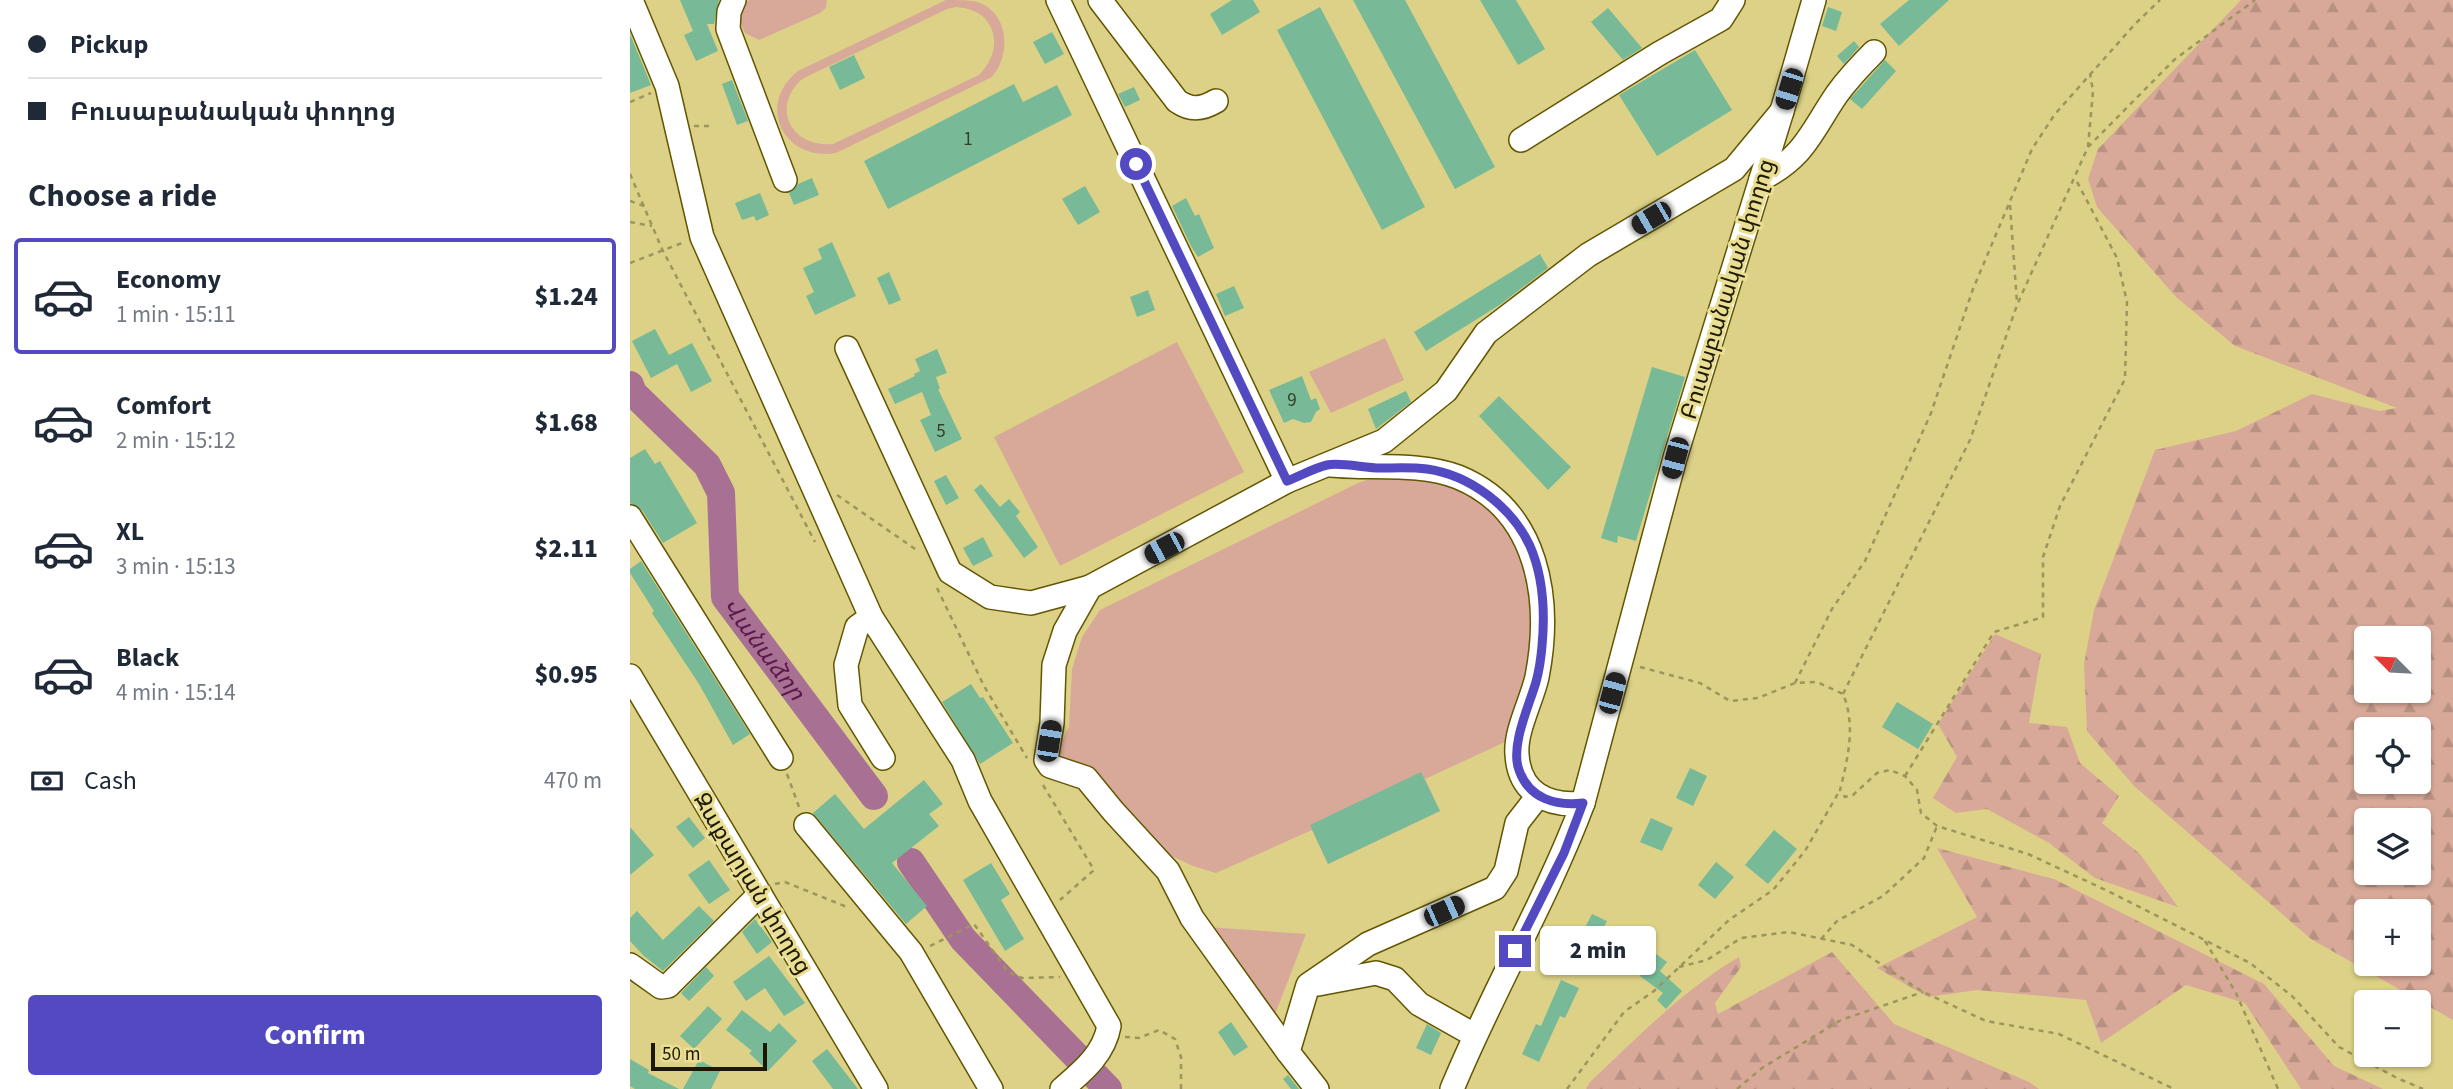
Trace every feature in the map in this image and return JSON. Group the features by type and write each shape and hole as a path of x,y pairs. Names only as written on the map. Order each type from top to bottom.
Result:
{"street":[{"path":"631,0 667,86 702,237 871,617 963,760 980,801 1110,1026 1106,1043 1074,1079"},
{"path":"734,0 729,12 728,29 785,180"},
{"path":"1058,0 1287,481"},
{"path":"1100,0 1177,100 1187,108 1205,107 1216,101"},
{"path":"1521,140 1660,53 1721,19 1733,0"},
{"name":"Բուսաբանական փողոց","path":"1452,1089 1474,1035 1564,853 1583,803 1675,458 1814,0"},
{"path":"1761,179 1781,169 1794,158 1846,82 1874,52"},
{"path":"847,348 950,572 989,597 1031,603 1090,587 1287,481 1384,441 1446,391 1486,333 1588,255 1734,169 1782,111"},
{"path":"1328,464 1362,468 1429,469 1457,477 1485,492 1513,519 1530,546 1540,582 1542,645 1537,679 1516,751 1519,770 1538,796 1566,805 1583,803"},
{"path":"630,517 781,758"},
{"path":"1090,587 1065,631 1054,665 1052,723 1046,760 1050,766 1086,778 1112,811 1168,871 1192,918 1317,1089"},
{"path":"871,617 857,627 846,665 850,705 883,758"},
{"name":"Զաքարյան փողոց","path":"630,676 876,1089"},
{"path":"1288,1052 1308,985 1368,944 1495,888 1506,871 1517,823 1538,796"},
{"path":"806,825 911,952 991,1089"},
{"path":"630,965 661,987 668,986 760,894"},
{"path":"1308,985 1376,973 1395,978 1419,1004 1474,1035"}],"path":[{"path":"1795,683 1832,609 1871,549 1931,413 1973,289 2032,149 2055,114 2160,0"},
{"path":"2088,147 2174,60 2255,0"},
{"path":"1843,694 1970,440 2018,304 2088,147 2093,91 2091,74"},
{"path":"630,102 654,92"},
{"path":"697,125 711,125"},
{"path":"630,174 662,249 820,551"},
{"path":"1905,776 1994,632 2043,617 2043,557 2060,506 2125,380 2127,302 2117,258 2075,177"},
{"path":"630,201 644,206"},
{"path":"2010,201 2018,304"},
{"path":"630,222 652,226"},
{"path":"630,263 662,249 702,237"},
{"path":"809,475 920,552"},
{"path":"937,589 984,686 1032,766"},
{"path":"1567,1089 1624,1012 1654,991 1729,920 1773,890 1805,851 1840,790 1849,757 1850,711 1843,694 1817,682 1795,683 1758,698 1730,701 1700,683 1620,662"},
{"path":"781,758 806,825"},
{"path":"1840,790 1845,797 1853,795 1877,773 1889,770 1905,776 1917,790 1922,813 1937,825 2028,855 2108,891 2250,963 2292,996 2339,1047 2423,1089"},
{"path":"1039,778 1095,868 1045,913"},
{"path":"1821,939 1837,921 1883,896 1924,858 1937,825"},
{"path":"760,894 775,884 785,882 846,907 872,905"},
{"path":"940,942 974,924 1008,972 1022,978 1081,976"},
{"path":"1679,967 1707,960 1741,938 1789,932 1852,945 1923,992 1986,1021 2059,1034 2174,1089"},
{"path":"2205,941 2236,993 2278,1089"},
{"path":"1737,1089 1762,1068 1841,1020 1923,992"},
{"path":"1108,1035 1139,1038 1159,1030 1175,1039 1181,1057 1181,1089"}],"green space":[{"path":"749,0 827,0 826,8 820,13 759,40 745,33 740,19 740,11"},
{"path":"946,0 974,1 986,6 994,13 1004,33 1003,56 992,77 836,153 818,153 802,149 790,140 781,128 777,114 778,99 785,85 798,71","holes":["947,9 970,9 988,22 993,32 992,53 979,75 833,144 806,140 790,124 788,102 792,90 802,79"]},
{"path":"2241,0 2453,0 2453,1020 2431,1007 2431,990 2400,990 2376,976 2431,976 2431,899 2354,899 2354,964 2311,939 2134,786 2087,731 2084,664 2094,610 2155,450 2236,431 2312,394 2379,411 2397,408 2235,346 2176,297 2097,207 2088,179 2098,149"},
{"path":"1385,338 1404,380 1331,413 1309,372"},
{"path":"1177,342 1244,472 1060,566 994,437"},
{"path":"1402,475 1454,485 1489,505 1502,520 1520,555 1526,574 1535,634 1527,683 1505,742 1425,779 1440,811 1328,864 1312,830 1216,873 1169,855 1053,760 1069,727 1072,669 1082,637 1100,610 1358,483 1378,476"},
{"path":"1995,634 2041,654 2029,723 2067,727 2080,763 2119,796 2102,823 2140,854 2178,907 2095,878 2049,843 1987,809 1956,813 1933,798 1957,757 1938,724"},
{"path":"1937,848 2054,879 2264,984 2334,1066 2383,1089 2301,1089 2245,1003 2186,985 2101,1043 2086,1000 1977,990 1928,997 1877,968 1977,917"},
{"path":"1208,927 1306,934 1274,1017"},
{"path":"1832,952 1894,1024 2029,1082 2039,1089 1586,1089 1590,1082 1661,1015 1699,984 1739,957 1741,967 1715,1003 1718,1014"}],"building":[{"path":"680,0 719,0 714,24 707,24 718,51 696,61 684,35 693,31"},
{"path":"1232,0 1253,0 1260,12 1222,35 1210,14"},
{"path":"1353,0 1405,0 1495,167 1455,189"},
{"path":"1480,0 1516,0 1545,49 1518,65"},
{"path":"1909,0 1949,0 1899,46 1880,24"},
{"path":"1320,7 1425,207 1382,230 1277,30"},
{"path":"1828,7 1842,12 1836,31 1822,26"},
{"path":"1608,8 1642,48 1623,60 1591,22"},
{"path":"1052,32 1064,54 1045,64 1033,42"},
{"path":"630,34 651,85 630,93"},
{"path":"1854,41 1859,47 1844,64 1837,56"},
{"path":"1695,50 1732,110 1657,156 1619,95"},
{"path":"854,55 865,78 840,90 829,67"},
{"path":"1885,60 1896,71 1862,109 1850,99"},
{"path":"732,80 748,121 737,125 722,84"},
{"path":"1014,84 1023,102 1057,85 1072,115 888,209 864,161"},
{"path":"1134,87 1140,100 1125,107 1118,94"},
{"path":"812,178 819,195 794,205 789,193 798,184"},
{"path":"1085,186 1100,212 1078,225 1062,199"},
{"path":"760,193 769,215 756,221 754,216 742,220 735,203"},
{"path":"1186,198 1195,216 1199,214 1214,248 1198,257 1172,206"},
{"path":"832,242 856,296 815,315 806,296 814,292 803,268 822,259 818,249"},
{"path":"1540,254 1548,268 1501,304 1426,351 1414,332"},
{"path":"889,272 901,300 889,305 877,278"},
{"path":"1234,286 1244,308 1225,316 1216,294"},
{"path":"1148,290 1155,310 1137,317 1130,297"},
{"path":"655,329 669,355 692,343 712,381 691,392 677,364 651,378 632,341"},
{"path":"937,349 947,373 936,377 938,389 962,439 935,452 920,420 931,415 922,392 895,404 888,389 915,376 914,374 920,371 915,359"},
{"path":"1652,367 1685,377 1636,541 1618,536 1617,543 1601,538"},
{"path":"1302,376 1311,400 1316,398 1320,409 1311,422 1304,423 1293,419 1284,423 1269,390"},
{"path":"1406,391 1411,402 1376,429 1368,409"},
{"path":"1499,396 1571,467 1548,490 1479,416"},
{"path":"645,449 655,464 660,461 697,523 663,543 642,510 630,503 630,458"},
{"path":"946,475 959,498 946,505 934,481"},
{"path":"981,484 1000,507 1009,499 1020,512 1016,516 1038,547 1024,558 974,490"},
{"path":"983,537 993,556 973,566 963,548"},
{"path":"641,561 750,734 733,745 699,684 652,613 654,611 630,573 630,569"},
{"path":"971,684 980,698 983,697 1013,743 980,764 942,702"},
{"path":"1897,702 1933,724 1918,749 1882,727"},
{"path":"1690,768 1707,776 1693,806 1676,798"},
{"path":"1421,772 1440,811 1328,864 1310,825"},
{"path":"924,780 943,804 929,814 939,826 892,863 927,906 906,924 813,813 835,794 864,829"},
{"path":"689,817 705,838 693,848 676,827"},
{"path":"1651,818 1673,828 1662,851 1640,842"},
{"path":"630,827 654,855 630,875"},
{"path":"1774,830 1797,849 1768,884 1745,865"},
{"path":"709,860 730,890 709,904 688,875"},
{"path":"1716,862 1734,877 1715,899 1698,885"},
{"path":"991,863 1010,894 1001,900 1024,939 1005,951 963,880"},
{"path":"699,906 714,921 663,971 630,941 630,918 637,911 663,940"},
{"path":"1592,914 1607,921 1595,944 1580,937"},
{"path":"755,919 772,942 757,954 742,932"},
{"path":"1656,954 1667,962 1660,971 1682,991 1666,1009 1657,1000 1663,993 1640,976"},
{"path":"769,956 805,1003 784,1016 765,988 746,1001 733,982"},
{"path":"706,967 714,976 689,1001 681,993"},
{"path":"1561,980 1579,988 1565,1018 1560,1016 1539,1062 1522,1054 1536,1024 1541,1026"},
{"path":"708,1006 722,1019 694,1049 680,1036"},
{"path":"742,1010 770,1032 779,1023 797,1041 768,1071 749,1053 752,1051 726,1030"},
{"path":"1231,1022 1248,1047 1234,1056 1218,1032"},
{"path":"1427,1024 1441,1033 1431,1055 1416,1048"},
{"path":"827,1049 858,1089 833,1089 812,1061"},
{"path":"630,1059 649,1070 648,1073 679,1089 635,1089 630,1086"},
{"path":"699,1060 720,1071 711,1089 683,1089"},
{"path":"1288,1075 1299,1089 1291,1089 1283,1079"}],"waterway":[{"name":"Վանաձոր","path":"630,385 633,393 707,465 721,493 725,597 874,796"},
{"name":"Վանաձոր","path":"911,862 963,939 1108,1089"}],"route":[{"path":"1136,164 1287,481 1328,464 1362,468 1429,469 1457,477 1485,492 1513,519 1530,546 1540,582 1542,645 1537,679 1516,751 1519,770 1538,796 1566,805 1583,803 1564,853 1515,951"}]}
